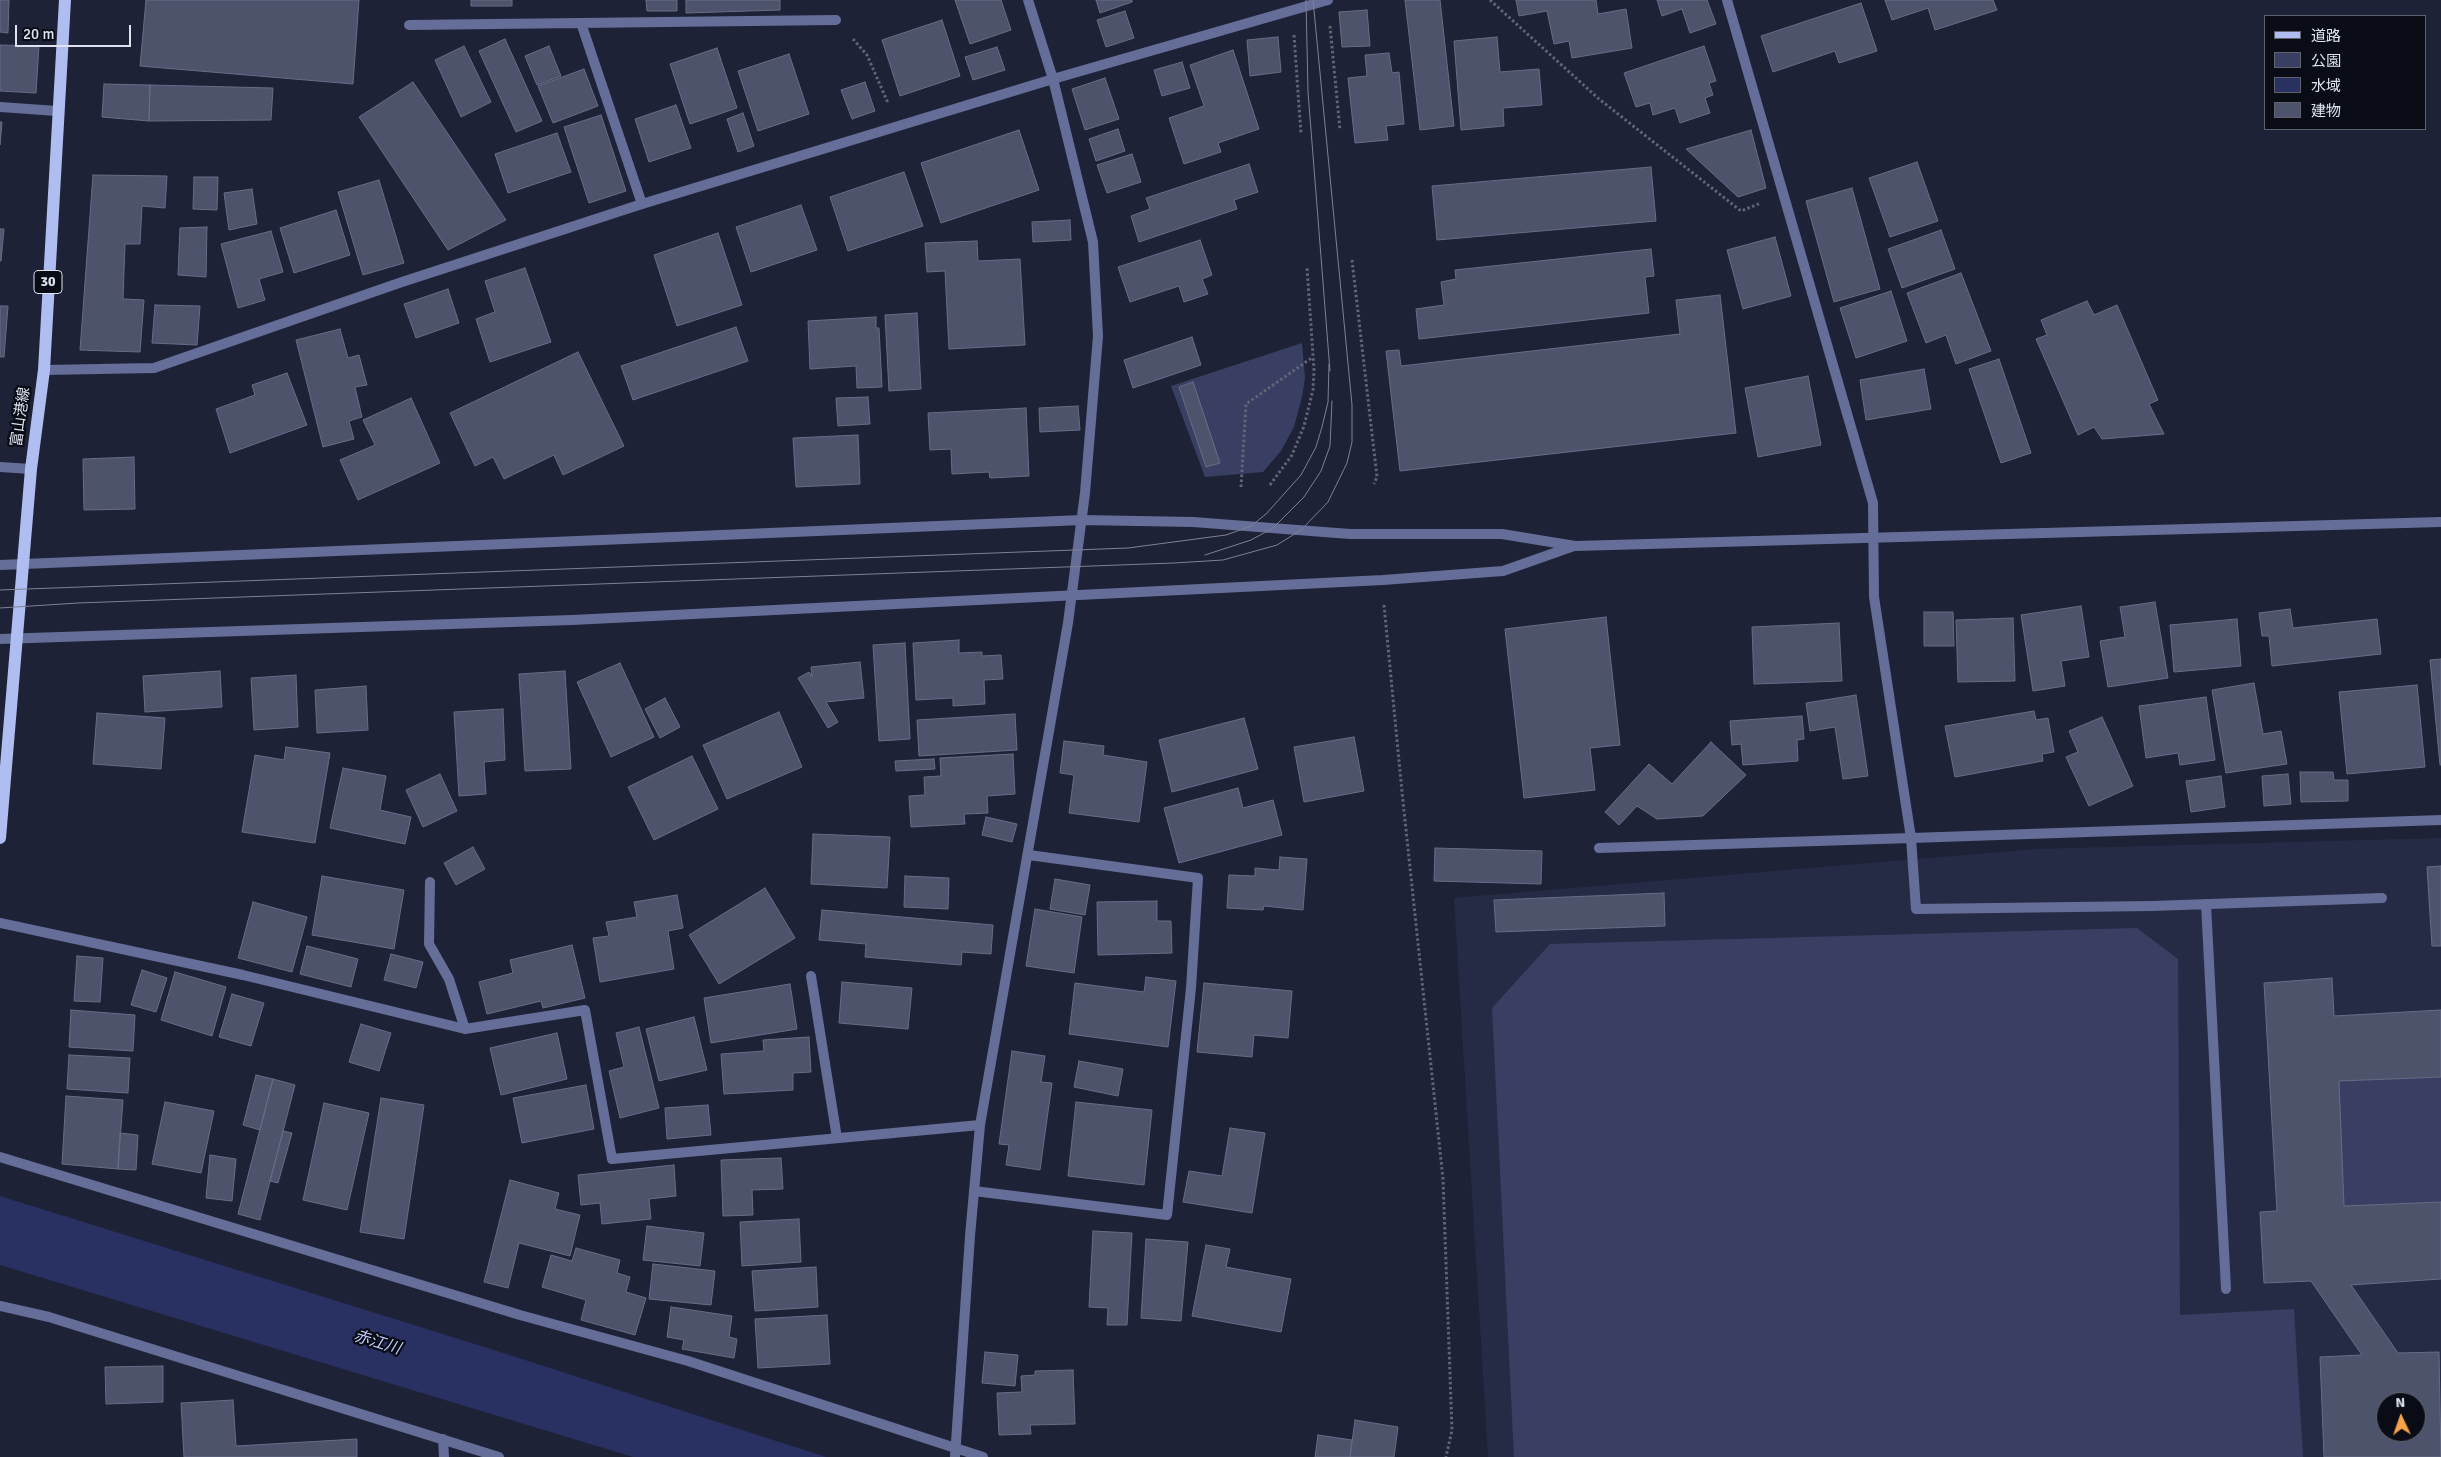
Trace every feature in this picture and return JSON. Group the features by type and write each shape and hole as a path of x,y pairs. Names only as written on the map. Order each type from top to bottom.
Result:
{"main road":[{"name":"富山港線","path":"0,838 31,469 44,370 57,111 65,0"}],"street":[{"path":"955,1453 980,1125 1029,855 1071,595 1082,520 1098,336 1093,242 1053,78 1028,0"},
{"path":"44,370 154,368 402,282 642,204 1053,78 1328,0"},
{"path":"1727,0 1873,504 1874,597 1911,838 1916,909 2206,904 2382,898"},
{"path":"409,25 836,20"},
{"path":"581,23 642,204"},
{"path":"0,107 57,111"},
{"path":"0,467 31,469"},
{"path":"0,565 1082,520 1194,522 1350,534 1502,534 1575,546 1872,536 2441,522"},
{"path":"0,638 572,620 1383,580 1503,571 1575,546"},
{"path":"1599,848 2441,820"},
{"path":"974,1191 1167,1215 1192,988 1198,878 1029,855"},
{"path":"430,882 429,944 449,979 465,1029"},
{"path":"2206,904 2226,1288"},
{"path":"0,923 243,975 465,1029 584,1010 612,1159 980,1125"},
{"path":"811,976 837,1138"},
{"path":"0,1157 511,1312 688,1361 955,1453 983,1457"},
{"path":"0,1306 49,1317 500,1457"},
{"path":"443,1439 444,1457"}],"path":[{"path":"1328,0 1340,130"},
{"path":"1490,0 1598,99 1740,211 1784,194"},
{"path":"1292,10 1300,134"},
{"path":"836,20 867,55 899,126"},
{"path":"1352,260 1377,477 1374,484"},
{"path":"1270,485 1292,455 1304,426 1313,390 1308,267"},
{"path":"1241,487 1246,404 1313,357"},
{"path":"1383,580 1402,792 1442,1178 1452,1430 1446,1457"}],"shaded area":[{"path":"2441,838 2441,1457 1488,1457 1454,898 2036,849"}],"green space":[{"path":"1302,343 1305,378 1302,397 1294,427 1281,451 1263,472 1205,477 1171,386"},
{"path":"2137,928 2178,959 2180,1315 2294,1309 2303,1457 1514,1457 1492,1008 1550,944"},
{"path":"2441,1077 2441,1202 2344,1206 2339,1081"}],"water":[{"name":"赤江川","path":"0,1196 494,1350 826,1457 633,1457 0,1265"}],"building":[{"path":"0,0 9,0 8,33 0,32"},
{"path":"146,0 359,0 353,84 140,66"},
{"path":"471,0 512,0 512,6 471,6"},
{"path":"646,0 677,0 677,11 647,11"},
{"path":"686,0 780,0 780,10 686,13"},
{"path":"955,0 1001,0 1011,30 970,44"},
{"path":"1096,0 1132,0 1132,2 1100,13"},
{"path":"1405,0 1440,0 1454,126 1420,130"},
{"path":"1516,0 1596,0 1598,14 1626,9 1632,48 1572,58 1569,41 1554,44 1547,11 1519,16"},
{"path":"1657,0 1707,0 1716,24 1690,33 1682,9 1662,16"},
{"path":"1885,0 1993,0 1997,10 1935,30 1928,8 1892,20"},
{"path":"1861,3 1877,51 1839,63 1835,51 1773,72 1761,36"},
{"path":"1367,10 1370,46 1342,47 1339,12"},
{"path":"1125,11 1134,38 1106,47 1097,20"},
{"path":"942,20 960,76 900,96 882,40"},
{"path":"1278,37 1281,72 1250,76 1247,40"},
{"path":"1497,37 1500,72 1539,69 1542,105 1503,108 1504,126 1461,130 1454,41"},
{"path":"505,39 542,121 516,132 479,51"},
{"path":"0,45 39,46 36,93 0,91"},
{"path":"464,46 491,102 461,117 435,60"},
{"path":"549,46 561,76 537,85 525,56"},
{"path":"1704,46 1716,81 1709,83 1713,95 1705,98 1710,113 1680,123 1675,108 1653,115 1650,103 1636,107 1624,73"},
{"path":"997,47 1005,70 973,80 965,57"},
{"path":"717,48 737,108 690,124 670,64"},
{"path":"1233,50 1259,129 1218,143 1221,152 1184,164 1169,118 1204,106 1190,65"},
{"path":"1389,53 1392,73 1399,72 1404,124 1386,126 1388,140 1355,143 1348,78 1367,76 1365,55"},
{"path":"789,54 809,114 758,131 738,71"},
{"path":"1182,62 1190,88 1162,96 1154,70"},
{"path":"584,69 598,106 553,123 538,86"},
{"path":"1105,78 1119,119 1085,130 1072,89"},
{"path":"413,82 506,220 448,250 359,117"},
{"path":"865,82 875,111 852,119 841,90"},
{"path":"104,84 150,85 149,121 102,117"},
{"path":"150,85 273,88 271,120 149,121"},
{"path":"676,105 691,148 649,162 635,119"},
{"path":"743,113 754,146 738,152 727,119"},
{"path":"601,115 626,191 589,203 564,127"},
{"path":"0,122 2,122 0,145"},
{"path":"1118,129 1125,151 1096,161 1089,139"},
{"path":"1019,130 1039,190 941,223 921,163"},
{"path":"1751,130 1766,188 1738,197 1686,149"},
{"path":"557,133 571,172 508,193 495,154"},
{"path":"1132,154 1141,182 1107,193 1097,165"},
{"path":"1917,162 1938,221 1890,237 1869,178"},
{"path":"1249,164 1258,192 1234,200 1237,209 1139,242 1131,216 1150,209 1146,198"},
{"path":"1651,167 1656,221 1437,240 1432,186"},
{"path":"904,172 923,226 848,251 830,197"},
{"path":"93,175 167,176 165,208 142,206 140,244 125,244 123,299 144,300 140,352 80,350"},
{"path":"194,177 218,177 217,210 193,209"},
{"path":"379,180 404,263 363,275 338,192"},
{"path":"1852,188 1880,289 1834,302 1806,201"},
{"path":"252,189 257,224 229,230 224,193"},
{"path":"801,205 817,250 751,272 736,227"},
{"path":"336,210 350,255 294,273 280,228"},
{"path":"1070,220 1071,240 1033,242 1032,222"},
{"path":"207,227 206,277 178,275 180,228"},
{"path":"0,229 4,229 1,261 0,261"},
{"path":"1941,230 1955,269 1902,288 1888,249"},
{"path":"271,231 283,272 259,279 265,300 238,308 221,244"},
{"path":"718,233 742,305 677,326 654,255"},
{"path":"1775,237 1791,296 1743,309 1727,250"},
{"path":"1200,240 1212,275 1202,279 1208,294 1184,302 1179,286 1130,302 1118,267"},
{"path":"977,241 978,261 1020,259 1025,345 949,349 945,271 927,272 925,243"},
{"path":"1651,249 1654,276 1645,277 1649,313 1419,339 1416,309 1444,305 1441,282 1456,279 1455,270"},
{"path":"525,268 551,342 490,362 476,319 495,312 485,281"},
{"path":"1961,273 1991,351 1956,364 1946,335 1926,343 1907,293"},
{"path":"448,289 459,323 416,338 404,304"},
{"path":"1891,291 1907,341 1856,358 1840,308"},
{"path":"1720,295 1736,433 1400,471 1386,351 1399,350 1401,366 1680,334 1676,300"},
{"path":"2087,301 2094,315 2117,305 2158,400 2149,404 2164,434 2102,439 2094,427 2078,435 2036,339 2047,335 2041,320"},
{"path":"155,305 200,306 197,345 152,343"},
{"path":"0,306 8,306 4,357 0,357"},
{"path":"917,313 921,389 889,391 885,315"},
{"path":"876,317 876,328 879,328 882,387 857,388 856,366 810,369 808,321"},
{"path":"736,327 748,361 633,400 621,366"},
{"path":"340,329 348,358 359,355 367,385 355,387 362,417 349,421 354,439 323,447 296,340"},
{"path":"1192,337 1201,365 1133,388 1124,360"},
{"path":"578,352 624,446 563,475 554,455 504,479 493,457 475,466 450,413"},
{"path":"1999,359 2031,453 2001,463 1969,369"},
{"path":"1924,369 1931,409 1866,420 1860,380"},
{"path":"287,373 307,425 230,453 216,409 255,395 252,385"},
{"path":"1808,376 1821,445 1758,457 1745,388"},
{"path":"1193,382 1220,463 1206,467 1179,387"},
{"path":"868,397 870,424 838,426 836,398"},
{"path":"411,398 440,463 358,500 340,460 375,445 363,420"},
{"path":"1078,406 1080,430 1040,432 1039,408"},
{"path":"1026,408 1029,476 990,478 989,472 952,474 951,449 930,450 928,413"},
{"path":"858,435 860,484 796,487 793,438"},
{"path":"134,457 135,509 84,510 83,459"},
{"path":"2155,602 2168,678 2108,687 2100,641 2125,637 2120,607"},
{"path":"2081,606 2089,657 2061,661 2065,686 2033,691 2021,615"},
{"path":"2290,609 2293,628 2377,619 2381,654 2272,666 2269,636 2262,636 2259,613"},
{"path":"1924,612 1953,612 1954,646 1924,646"},
{"path":"1606,617 1620,745 1590,748 1595,790 1524,798 1505,629"},
{"path":"2013,618 2015,681 1958,682 1956,620"},
{"path":"2237,619 2241,666 2174,672 2170,625"},
{"path":"1839,623 1842,681 1754,684 1752,627"},
{"path":"959,640 959,653 982,652 982,656 1001,655 1003,679 984,680 985,704 953,706 953,698 916,700 913,643"},
{"path":"905,643 910,739 879,741 873,645"},
{"path":"2441,659 2441,765 2440,765 2430,660"},
{"path":"860,662 864,698 826,702 838,722 828,728 798,678 809,672 812,677 811,667"},
{"path":"620,663 654,737 611,757 577,682"},
{"path":"220,671 222,707 145,712 143,676"},
{"path":"565,671 571,769 525,771 519,674"},
{"path":"296,675 298,727 254,730 251,678"},
{"path":"2254,683 2263,734 2281,731 2287,764 2226,773 2212,690"},
{"path":"2417,685 2425,767 2347,774 2339,692"},
{"path":"366,686 368,730 317,733 315,690"},
{"path":"1856,695 1868,776 1843,779 1835,727 1810,731 1806,703"},
{"path":"2206,697 2215,760 2180,765 2178,753 2146,758 2139,706"},
{"path":"665,698 680,727 660,738 645,709"},
{"path":"503,709 505,760 484,762 486,794 459,796 454,712"},
{"path":"2034,711 2036,720 2048,718 2054,752 2042,754 2043,761 1955,777 1945,726"},
{"path":"779,712 802,767 727,799 703,745"},
{"path":"97,713 165,718 161,769 93,764"},
{"path":"1015,714 1017,750 919,756 917,720"},
{"path":"1802,716 1804,739 1797,740 1798,761 1743,765 1741,744 1732,745 1730,721"},
{"path":"2102,717 2133,786 2089,806 2066,757 2078,752 2069,731"},
{"path":"1244,718 1258,769 1172,792 1159,740"},
{"path":"1354,737 1364,791 1304,802 1294,747"},
{"path":"1064,741 1104,746 1103,755 1147,762 1139,822 1069,813 1074,775 1060,773"},
{"path":"1711,742 1746,775 1703,816 1657,819 1637,806 1619,825 1605,812 1649,764 1672,784"},
{"path":"286,747 330,753 315,843 242,832 255,755 284,760"},
{"path":"1013,754 1015,794 987,796 988,813 964,814 965,824 911,827 909,796 925,795 924,777 941,776 940,758"},
{"path":"692,756 718,809 654,840 628,787"},
{"path":"934,759 935,769 896,771 895,761"},
{"path":"343,768 386,776 380,810 411,817 405,844 330,828"},
{"path":"2300,772 2333,772 2334,780 2348,780 2348,801 2301,802"},
{"path":"440,774 457,811 423,827 406,790"},
{"path":"2288,774 2291,804 2264,806 2262,776"},
{"path":"2221,776 2225,807 2191,812 2186,781"},
{"path":"1238,788 1243,808 1273,800 1282,835 1179,863 1164,808"},
{"path":"986,817 1017,824 1012,842 982,835"},
{"path":"813,834 890,837 887,888 811,884"},
{"path":"473,847 485,869 456,885 444,863"},
{"path":"1435,848 1542,851 1541,884 1434,881"},
{"path":"1280,857 1307,859 1303,910 1264,906 1263,910 1227,908 1229,875 1255,876 1255,868 1279,870"},
{"path":"2441,866 2441,946 2432,946 2427,867"},
{"path":"322,876 404,890 394,949 312,935"},
{"path":"905,876 949,878 948,909 904,907"},
{"path":"1055,879 1090,885 1085,915 1050,909"},
{"path":"765,888 795,938 719,984 689,935"},
{"path":"1664,893 1665,926 1496,932 1494,900"},
{"path":"677,895 683,928 668,931 674,969 600,982 593,938 609,936 606,922 637,917 634,902"},
{"path":"1157,901 1157,921 1171,921 1172,953 1098,955 1097,902"},
{"path":"253,902 307,917 292,972 238,958"},
{"path":"1035,909 1082,917 1074,973 1026,966"},
{"path":"822,910 993,925 991,954 962,952 961,965 865,957 866,944 819,940"},
{"path":"572,945 585,998 543,1008 541,1001 487,1014 479,982 513,973 510,960"},
{"path":"307,946 358,959 351,987 300,974"},
{"path":"391,954 423,962 416,988 384,980"},
{"path":"77,956 103,958 100,1002 74,1001"},
{"path":"142,970 167,978 156,1012 131,1005"},
{"path":"175,972 226,987 212,1036 161,1020"},
{"path":"1146,977 1176,981 1168,1047 1069,1034 1075,983 1144,992"},
{"path":"2332,978 2334,1016 2441,1010 2441,1077 2339,1081 2344,1206 2441,1202 2441,1279 2351,1285 2398,1353 2439,1352 2441,1457 2324,1457 2320,1357 2362,1355 2311,1281 2264,1283 2260,1212 2277,1211 2264,983"},
{"path":"842,982 912,988 908,1029 839,1023"},
{"path":"1204,983 1292,991 1288,1038 1254,1035 1252,1057 1197,1052"},
{"path":"790,984 797,1029 711,1043 704,998"},
{"path":"232,994 264,1003 251,1046 219,1037"},
{"path":"71,1010 135,1015 133,1051 69,1047"},
{"path":"694,1017 707,1070 659,1081 646,1029"},
{"path":"361,1024 391,1033 379,1071 349,1062"},
{"path":"639,1027 659,1108 620,1118 609,1071 624,1067 616,1033"},
{"path":"557,1033 567,1079 501,1095 490,1048"},
{"path":"809,1037 811,1072 793,1073 793,1090 724,1094 721,1054 764,1051 763,1040"},
{"path":"1012,1051 1045,1056 1041,1082 1052,1083 1040,1170 1006,1165 1009,1145 999,1144"},
{"path":"69,1055 130,1058 128,1093 67,1089"},
{"path":"1079,1061 1123,1069 1118,1096 1074,1087"},
{"path":"256,1075 273,1079 260,1130 243,1125"},
{"path":"273,1079 295,1085 260,1220 238,1214"},
{"path":"586,1085 594,1129 522,1143 513,1098"},
{"path":"66,1096 123,1100 118,1169 62,1164"},
{"path":"381,1098 424,1105 404,1239 360,1232"},
{"path":"165,1102 214,1111 201,1173 152,1164"},
{"path":"1076,1102 1152,1110 1144,1185 1068,1176"},
{"path":"324,1103 369,1113 347,1210 303,1200"},
{"path":"708,1105 711,1135 667,1139 665,1108"},
{"path":"1230,1128 1265,1133 1252,1213 1183,1202 1189,1171 1222,1176"},
{"path":"283,1131 292,1133 278,1183 270,1181"},
{"path":"120,1133 138,1135 136,1170 118,1169"},
{"path":"210,1155 236,1159 232,1201 206,1198"},
{"path":"781,1158 783,1189 752,1190 753,1215 723,1216 721,1160"},
{"path":"674,1165 676,1196 649,1199 651,1219 602,1224 600,1203 581,1205 578,1175"},
{"path":"510,1180 559,1193 555,1209 580,1215 570,1256 519,1243 508,1288 484,1282"},
{"path":"799,1219 801,1262 742,1266 740,1222"},
{"path":"647,1226 704,1233 700,1266 643,1260"},
{"path":"1093,1231 1132,1233 1127,1325 1107,1325 1108,1308 1089,1307"},
{"path":"1146,1239 1188,1242 1181,1321 1141,1318"},
{"path":"1206,1245 1230,1249 1226,1267 1291,1279 1281,1332 1192,1316"},
{"path":"576,1248 620,1260 617,1273 630,1277 626,1292 646,1298 635,1335 581,1320 586,1300 542,1287 551,1255 572,1261"},
{"path":"653,1264 715,1271 711,1305 649,1299"},
{"path":"816,1267 818,1307 755,1311 752,1271"},
{"path":"671,1307 732,1316 729,1337 737,1339 734,1358 682,1349 684,1340 667,1337"},
{"path":"827,1315 830,1364 758,1368 755,1319"},
{"path":"985,1352 1018,1355 1015,1386 982,1383"},
{"path":"163,1366 163,1402 106,1404 105,1367"},
{"path":"1073,1370 1075,1424 1030,1425 1031,1434 999,1435 997,1393 1022,1392 1021,1376 1035,1375 1035,1371"},
{"path":"233,1400 236,1446 357,1439 357,1457 184,1457 181,1403"},
{"path":"1355,1420 1398,1427 1394,1457 1350,1457"},
{"path":"1318,1435 1352,1440 1350,1457 1315,1457"}],"tram line":[{"path":"1306,0 1308,92 1330,371"},
{"path":"0,608 78,603 1174,563 1223,560 1277,545 1301,530 1328,502 1347,463 1352,442 1352,405 1313,0"},
{"path":"0,590 1128,548 1226,535 1251,526 1266,514 1301,475 1316,447 1322,427 1328,402 1329,364"},
{"path":"1205,555 1251,540 1273,528 1304,497 1321,471 1330,446 1332,401"}]}
